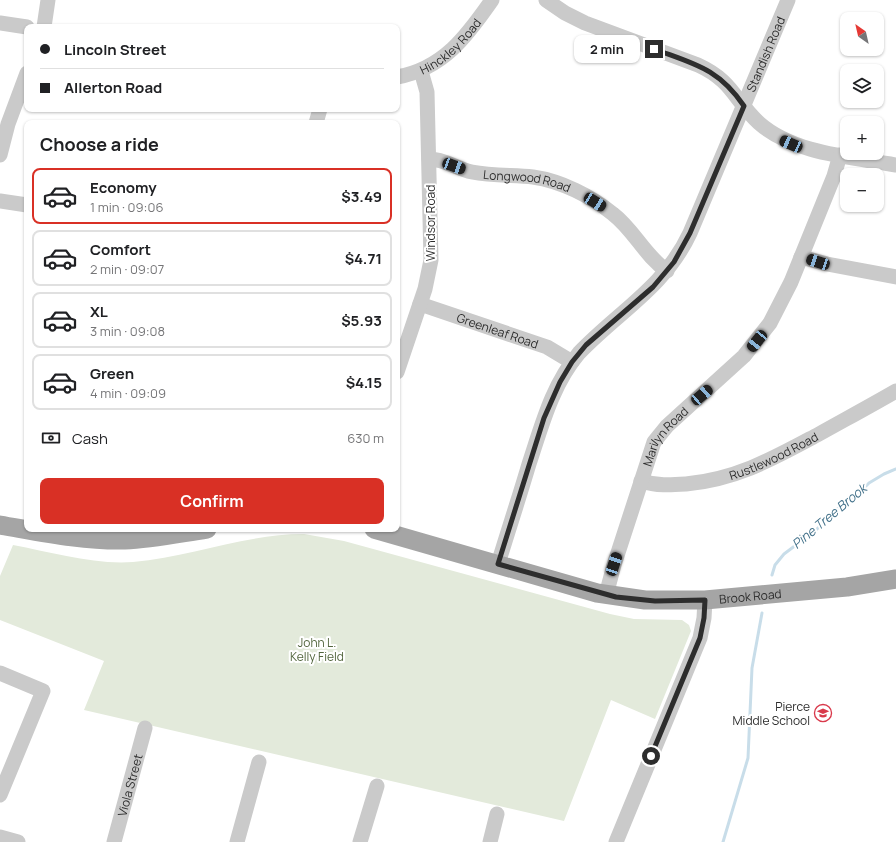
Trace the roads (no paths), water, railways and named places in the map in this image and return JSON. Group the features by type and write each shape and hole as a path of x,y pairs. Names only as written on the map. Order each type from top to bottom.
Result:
{"main road":[{"path":"0,525 24,529"},
{"path":"44,532 122,540 187,532"},
{"name":"Brook Road","path":"385,532 606,595 644,600 705,600 840,587 896,579"}],"street":[{"path":"44,24 48,0"},
{"name":"Hinckley Road","path":"400,76 421,71 440,60 460,42 492,0"},
{"path":"546,0 566,14 585,23 706,69 730,86 744,106 758,122 783,140 810,150 840,155"},
{"name":"Standish Road","path":"498,564 544,418 554,393 572,362 586,345 644,295 667,271 685,243 788,0"},
{"path":"0,23 24,27"},
{"name":"Windsor Road","path":"400,363 427,280 432,250 427,92 421,71"},
{"path":"0,155 8,124 24,81"},
{"name":"Marilyn Road","path":"606,595 641,481 657,436 736,364 757,341 782,302 802,257 834,176 840,155"},
{"name":"Longwood Road","path":"429,159 444,161 471,171 541,178 566,186 612,213 629,228 658,264 667,271"},
{"path":"865,160 896,166"},
{"path":"0,201 24,205"},
{"path":"802,257 827,264 896,277"},
{"name":"Greenleaf Road","path":"420,304 548,347 572,362"},
{"name":"Rustlewood Road","path":"641,481 671,485 713,480 737,474 771,460 896,391"},
{"path":"616,842 700,638 704,618 705,600"},
{"path":"0,673 43,691 0,796"},
{"name":"Viola Street","path":"114,842 145,728"},
{"path":"238,842 259,762"},
{"path":"360,842 377,786"},
{"path":"490,842 497,814"},
{"path":"0,837 18,842"}],"waterway":[{"name":"Pine Tree Brook","path":"772,575 775,565 784,554 816,530 837,509 853,499 869,483 896,469"},
{"name":"Pine Tree Brook","path":"723,842 748,758 752,668 762,613"}],"place":[{"name":"Pierce Middle School","path":"823,713"}],"park label":[{"name":"John L. Kelly Field","path":"317,649"}]}
